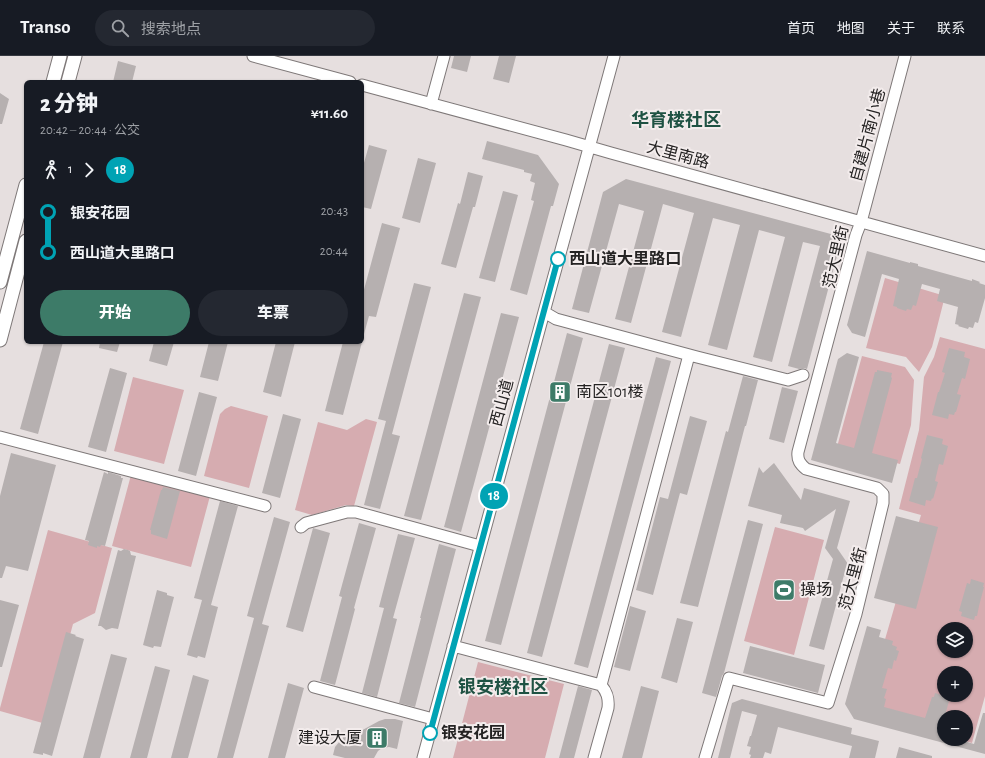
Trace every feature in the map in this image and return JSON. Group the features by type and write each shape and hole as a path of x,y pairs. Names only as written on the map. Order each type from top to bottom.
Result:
{"main road":[{"path":"54,80 60,56"},
{"path":"69,80 75,56"},
{"path":"0,282 24,192"},
{"path":"0,340 24,249"}],"street":[{"path":"253,56 343,80"},
{"path":"431,104 444,56"},
{"name":"西山道","path":"423,758 614,56"},
{"name":"自建片南小巷","path":"861,222 905,56"},
{"name":"大里南路","path":"364,86 985,256"},
{"name":"范大里街","path":"705,758 729,678 828,703 856,614 883,503 883,494 877,488 806,469 800,465 797,457 827,342 861,222"},
{"name":"范大里街","path":"708,758 731,682 831,708 861,616 891,498 889,492 880,485 810,466 805,463 802,456 831,343 861,237 861,222"},
{"path":"544,312 556,319 788,380 803,375"},
{"path":"601,685 690,355"},
{"path":"0,438 265,506"},
{"path":"300,527 306,523 346,512 356,512 480,546"},
{"path":"453,646 601,685 606,691 609,700 594,758"},
{"path":"314,687 434,719"}],"shaded area":[{"path":"885,278 945,296 932,347 919,372 906,357 866,348"},
{"path":"940,337 985,349 985,696 973,739 973,710 937,710 937,733 864,712 921,515 899,509 919,430 924,377 934,357"},
{"path":"862,356 905,367 914,380 911,425 900,464 837,447"},
{"path":"133,377 184,390 164,464 114,451"},
{"path":"231,406 268,416 249,488 204,476 220,414"},
{"path":"366,419 377,422 354,506 346,505 312,515 295,510 318,422 347,430"},
{"path":"131,475 210,496 191,567 112,546"},
{"name":"操场","path":"775,527 824,540 794,655 744,641"},
{"path":"48,530 112,548 95,613 73,624 46,724 0,711 0,708"},
{"path":"478,662 564,684 545,758 453,758"}],"building":[{"path":"454,56 471,56 467,72 451,68"},
{"path":"499,56 516,56 509,83 493,79"},
{"path":"118,61 136,66 132,80 113,80"},
{"path":"0,93 9,99 2,124 0,124"},
{"path":"487,141 538,155 559,184 553,206 551,206 527,295 510,290 534,201 531,200 535,183 530,181 532,174 524,172 524,170 482,159"},
{"path":"369,145 387,150 371,209 364,207 364,163"},
{"path":"418,158 436,163 420,223 402,218"},
{"path":"468,172 483,176 456,268 441,264 458,203 460,204"},
{"path":"626,179 842,237 807,369 799,369 788,366 820,246 803,242 772,362 753,357 785,237 759,230 727,350 708,345 740,225 713,218 681,337 662,332 694,213 663,204 631,323 615,319 644,211 619,204 589,313 572,309 603,192"},
{"path":"503,191 518,195 495,282 479,278"},
{"path":"382,223 400,228 376,317 369,316 364,334 364,290"},
{"path":"867,251 918,264 918,266 972,281 972,279 985,285 985,298 978,323 975,322 973,328 969,327 968,329 955,324 958,307 937,301 940,289 922,284 916,306 913,305 911,310 907,309 906,311 893,306 899,279 882,274 865,337 852,333 847,325"},
{"path":"414,283 431,287 392,434 400,436 380,509 364,505 386,421 378,419"},
{"path":"464,293 481,297 421,520 404,516"},
{"path":"501,313 519,317 461,532 444,527"},
{"path":"567,333 583,338 501,645 485,641"},
{"path":"43,344 62,344 38,434 20,429"},
{"path":"100,344 119,344 117,352 99,348"},
{"path":"153,344 173,344 167,366 149,361"},
{"path":"208,344 227,344 218,381 200,377"},
{"path":"275,344 294,344 281,397 263,392"},
{"path":"342,344 361,344 343,415 325,411"},
{"path":"609,344 625,348 542,657 527,653"},
{"path":"949,348 965,352 964,357 970,359 965,379 962,378 957,394 961,395 956,412 954,415 949,414 948,419 932,415 945,373 942,372"},
{"path":"847,353 859,357 836,443 854,448 875,372 877,372 877,370 892,373 892,378 872,453 898,460 892,483 811,460 838,359"},
{"path":"656,357 671,361 588,668 574,664"},
{"path":"110,368 127,373 106,452 88,447"},
{"path":"743,376 758,380 698,607 680,603 726,431 728,432"},
{"path":"782,387 798,391 784,443 769,439"},
{"path":"199,392 217,397 196,476 178,471"},
{"path":"283,414 301,419 280,498 262,493"},
{"path":"690,416 707,421 687,495 680,493 653,595 636,590 660,497 668,499"},
{"path":"927,435 943,439 942,444 948,446 943,465 939,464 935,481 938,482 933,499 932,498 931,501 926,500 925,506 909,501 915,478 917,478"},
{"path":"11,453 56,465 28,571 6,566 2,578 0,578 0,496"},
{"path":"774,463 801,500 804,488 850,501 837,548 848,564 824,650 809,646 833,559 825,548 836,509 805,531 803,528 780,523 782,515 748,506 759,467 763,473"},
{"path":"104,472 121,476 121,478 123,478 105,546 97,546 97,548 88,545 89,541 85,540"},
{"path":"163,487 180,491 167,539 151,534 150,530"},
{"path":"220,501 238,506 211,605 218,607 205,658 198,656 197,658 187,655 202,600 194,598"},
{"path":"896,516 938,527 916,609 874,598"},
{"path":"274,517 290,522 262,624 269,626 233,758 217,758 254,618 247,616"},
{"path":"748,520 763,524 724,673 716,697 702,693"},
{"path":"359,523 376,528 335,685 320,681 342,597 339,596"},
{"path":"313,528 330,533 303,632 286,627"},
{"path":"398,534 415,538 393,618 397,619 377,697 362,693 384,608 379,607"},
{"path":"439,544 456,549 415,707 399,703"},
{"path":"124,549 130,551 131,555 136,556 118,629 112,628 106,630 101,626 98,626 118,550 121,551"},
{"path":"971,579 984,583 977,616 975,616 974,620 961,616 962,612 959,611 967,583 970,584"},
{"path":"157,590 174,597 161,647 154,646 153,648 143,645"},
{"path":"0,600 19,605 2,667 0,667"},
{"path":"630,606 646,611 630,671 614,667"},
{"path":"677,618 693,622 677,683 661,678"},
{"path":"867,626 881,630 879,637 893,641 892,645 897,647 896,650 899,651 896,661 894,660 892,669 888,668 882,688 887,689 884,698 886,699 884,707 925,718 932,697 934,697 935,693 937,694 937,702 949,702 947,710 937,710 937,741 854,719 845,704"},
{"path":"66,632 84,639 52,756 43,753 43,755 33,753"},
{"path":"750,646 825,665 818,693 743,673"},
{"path":"111,654 127,658 100,758 83,758"},
{"path":"155,666 170,670 147,758 130,758"},
{"path":"193,675 209,680 188,758 171,758"},
{"path":"288,683 304,688 285,758 268,758"},
{"path":"578,686 592,690 574,758 559,758"},
{"path":"641,686 659,691 642,758 622,758"},
{"path":"742,699 852,728 851,734 879,741 875,758 849,758 852,746 778,727 771,754 765,752 763,758 750,758 751,755 749,754 751,747 747,746 757,715 742,711 730,758 718,758 732,703"},
{"path":"983,713 985,713 985,754 955,746 973,746"},
{"name":"建设大厦","path":"385,719 403,721 397,749 389,747 382,748 378,751 374,758 345,758 333,755 335,747 345,735 352,741 359,732"},
{"path":"899,747 932,756 932,758 896,758"}],"bus line":[{"name":"18","path":"430,733 558,259"}],"place":[{"name":"西山道大里路口","path":"558,259"},
{"name":"南区101楼","path":"560,392"},
{"name":"操场","path":"784,590"},
{"name":"银安花园","path":"430,733"},
{"name":"建设大厦","path":"377,738"}],"district":[{"name":"华育楼社区","path":"676,121"},
{"name":"银安楼社区","path":"503,688"}]}
